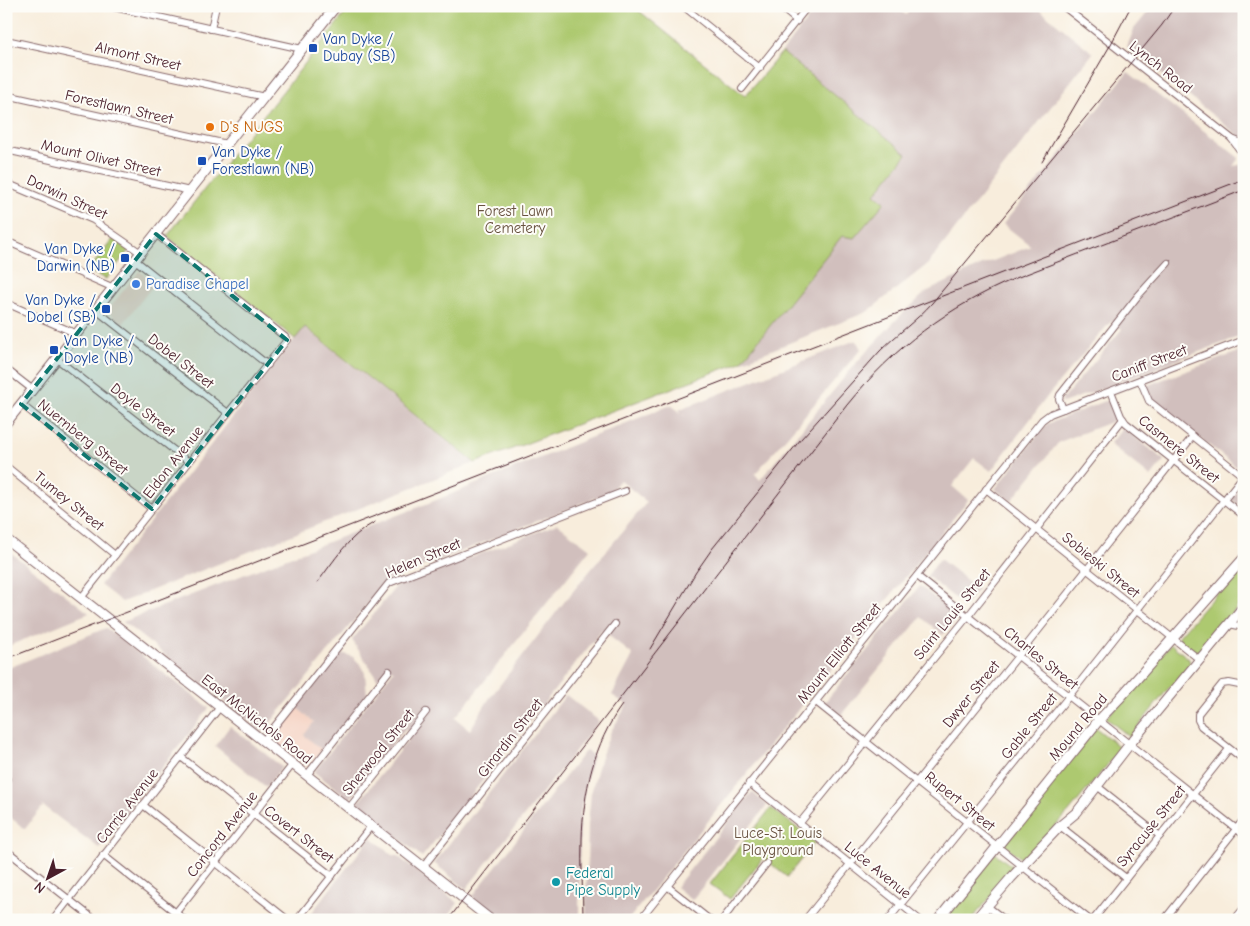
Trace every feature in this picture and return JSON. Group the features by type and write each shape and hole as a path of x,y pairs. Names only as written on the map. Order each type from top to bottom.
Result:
{"main road":[{"path":"6,423 336,6"},
{"name":"East McNichols Road","path":"6,539 491,920"},
{"name":"Mound Road","path":"938,920 1099,720 1120,699 1244,558"},
{"path":"975,920 1022,866 1076,812 1244,606"}],"street":[{"path":"109,6 302,49"},
{"path":"211,29 216,6"},
{"path":"683,6 760,68"},
{"path":"779,6 797,21"},
{"path":"742,89 808,6"},
{"name":"Lynch Road","path":"1063,6 1231,138 1244,144"},
{"name":"Almont Street","path":"6,40 265,97"},
{"name":"Forestlawn Street","path":"6,94 227,144"},
{"name":"Lynch Road","path":"1231,138 1239,149 1244,151"},
{"name":"Mount Olivet Street","path":"6,150 190,191"},
{"name":"Darwin Street","path":"6,183 93,220 268,365"},
{"name":"Eldon Avenue","path":"81,598 287,339 156,234"},
{"path":"6,241 114,288"},
{"path":"1063,409 1059,399 1060,395 1137,297 1168,263"},
{"path":"6,303 77,334"},
{"name":"Dobel Street","path":"96,310 228,413"},
{"name":"Caniff Street","path":"1063,409 1244,340"},
{"name":"Doyle Street","path":"57,359 189,462"},
{"name":"Nuernberg Street","path":"6,369 33,390"},
{"path":"1140,380 1149,401 1243,476"},
{"name":"Casmere Street","path":"1111,391 1123,419 1244,516"},
{"name":"Nuernberg Street","path":"22,404 152,509"},
{"name":"Mount Elliott Street","path":"640,920 1042,420 1050,414 1063,409"},
{"name":"Saint Louis Street","path":"799,824 968,616 1123,419"},
{"name":"Dwyer Street","path":"805,920 1193,436"},
{"name":"Tumey Street","path":"6,466 115,555"},
{"name":"Gable Street","path":"888,920 1138,610 1243,476"},
{"name":"Sobieski Street","path":"986,489 1200,660"},
{"name":"Helen Street","path":"264,741 389,583 625,491"},
{"name":"Charles Street","path":"917,576 1244,835"},
{"name":"Girardin Street","path":"423,867 616,624"},
{"path":"1229,624 1244,627"},
{"path":"307,775 389,671"},
{"path":"1244,686 1229,683 1222,684 1198,714 1200,726 1244,760"},
{"name":"Rupert Street","path":"816,702 1091,920"},
{"name":"Carrie Avenue","path":"53,920 220,707"},
{"name":"Sherwood Street","path":"349,808 426,712"},
{"name":"Syracuse Street","path":"1091,920 1230,749"},
{"name":"Covert Street","path":"181,757 332,876"},
{"name":"Concord Avenue","path":"170,920 293,764"},
{"name":"Luce Avenue","path":"749,784 920,920"},
{"path":"1097,786 1160,836"},
{"path":"143,806 288,920"},
{"path":"1164,920 1244,819"},
{"path":"297,920 371,826"},
{"path":"1060,826 1126,878"},
{"path":"6,850 94,920"},
{"path":"103,855 185,920"},
{"path":"722,920 767,863"},
{"path":"667,886 710,920"},
{"path":"986,906 1004,920"},
{"path":"1234,920 1244,908"}],"highlighted area":[{"path":"156,234 287,340 152,509 21,404"}],"shaded area":[{"path":"818,6 895,6 906,15 912,6 1035,6 1093,53 928,264 867,312 741,362 842,235 885,202 875,194 907,154 782,52"},
{"path":"1153,6 1244,6 1244,140 1127,47 1134,29"},
{"path":"1128,72 1239,158 1233,166 1244,164 1244,335 1063,403 1061,401 1122,329 1112,320 1050,393 991,471 974,458 952,486 968,500 628,920 586,920 588,824 591,793 600,760 611,731 627,705 612,695 633,655 602,630 422,857 357,804 412,735 405,729 350,799 314,772 394,670 387,669 378,680 352,640 399,583 557,524 590,549 455,718 470,730 489,699 565,601 647,502 620,480 610,492 386,581 263,732 123,622 439,499 671,405 686,417 679,410 856,340 861,349 755,474 760,480 857,362 894,322 926,292 980,266 1031,246 1003,224"},
{"path":"139,271 155,283 123,324 107,311"},
{"path":"304,327 474,463 122,602 100,585"},
{"path":"1244,350 1244,473 1151,399 1145,386"},
{"path":"1108,400 1116,420 1059,442 1011,501 995,489 1047,424"},
{"path":"1123,428 1164,460 1151,477 1110,444"},
{"path":"1244,483 1244,509 1231,499"},
{"path":"6,549 15,556 89,613 6,647"},
{"path":"940,559 978,589 965,606 927,576"},
{"path":"920,586 958,617 943,635 921,617 841,715 825,702"},
{"path":"106,628 209,708 99,848 43,806 25,829 6,814 6,669"},
{"path":"345,654 353,657 365,673 367,695 322,750 304,735 314,722 296,707 337,656"},
{"path":"566,695 599,721 466,889 434,863"},
{"path":"296,707 314,722 305,735 322,750 307,767 271,740"},
{"path":"230,726 282,767 266,787 215,746"},
{"path":"586,750 593,756 585,784 580,815 579,920 502,920 472,897"},
{"path":"752,792 767,805 692,900 676,887"},
{"path":"371,837 458,903 445,920 306,920"}],"green space":[{"name":"Forest Lawn Cemetery","path":"351,6 633,6 745,96 782,52 907,154 875,194 885,202 854,238 842,236 741,362 475,463 305,327 295,339 167,236"},
{"path":"113,239 129,250 106,279 88,271"},
{"path":"1244,562 1244,599 1203,650 1196,651 1190,648 1179,639 1179,636"},
{"path":"1171,644 1189,659 1190,665 1167,690 1130,737 1106,718"},
{"path":"1096,728 1121,748 1068,813 1022,859 1003,844"},
{"name":"Luce-St. Louis Playground","path":"771,808 815,842 787,877 763,858 730,899 710,884"},
{"path":"995,853 1014,868 1013,871 971,920 942,920"}],"railway":[{"path":"1042,162 1131,6"},
{"path":"650,649 712,549 801,439 880,351 932,303 1162,25 1175,6"},
{"path":"6,659 1244,179"},
{"path":"448,920 847,405 865,384 903,347 945,316 991,289 1244,190"},
{"path":"317,583 350,541 375,522"},
{"path":"583,920 582,839 588,786 597,752 612,720 622,705"}],"place":[{"name":"Van Dyke / Dubay (SB)","path":"313,48"},
{"name":"D's NUGS","path":"210,127"},
{"name":"Van Dyke / Forestlawn (NB)","path":"202,161"},
{"name":"Van Dyke / Darwin (NB)","path":"125,258"},
{"name":"Paradise Chapel","path":"136,284"},
{"name":"Van Dyke / Dobel (SB)","path":"106,309"},
{"name":"Van Dyke / Doyle (NB)","path":"54,350"},
{"name":"Federal Pipe Supply","path":"556,882"}]}
